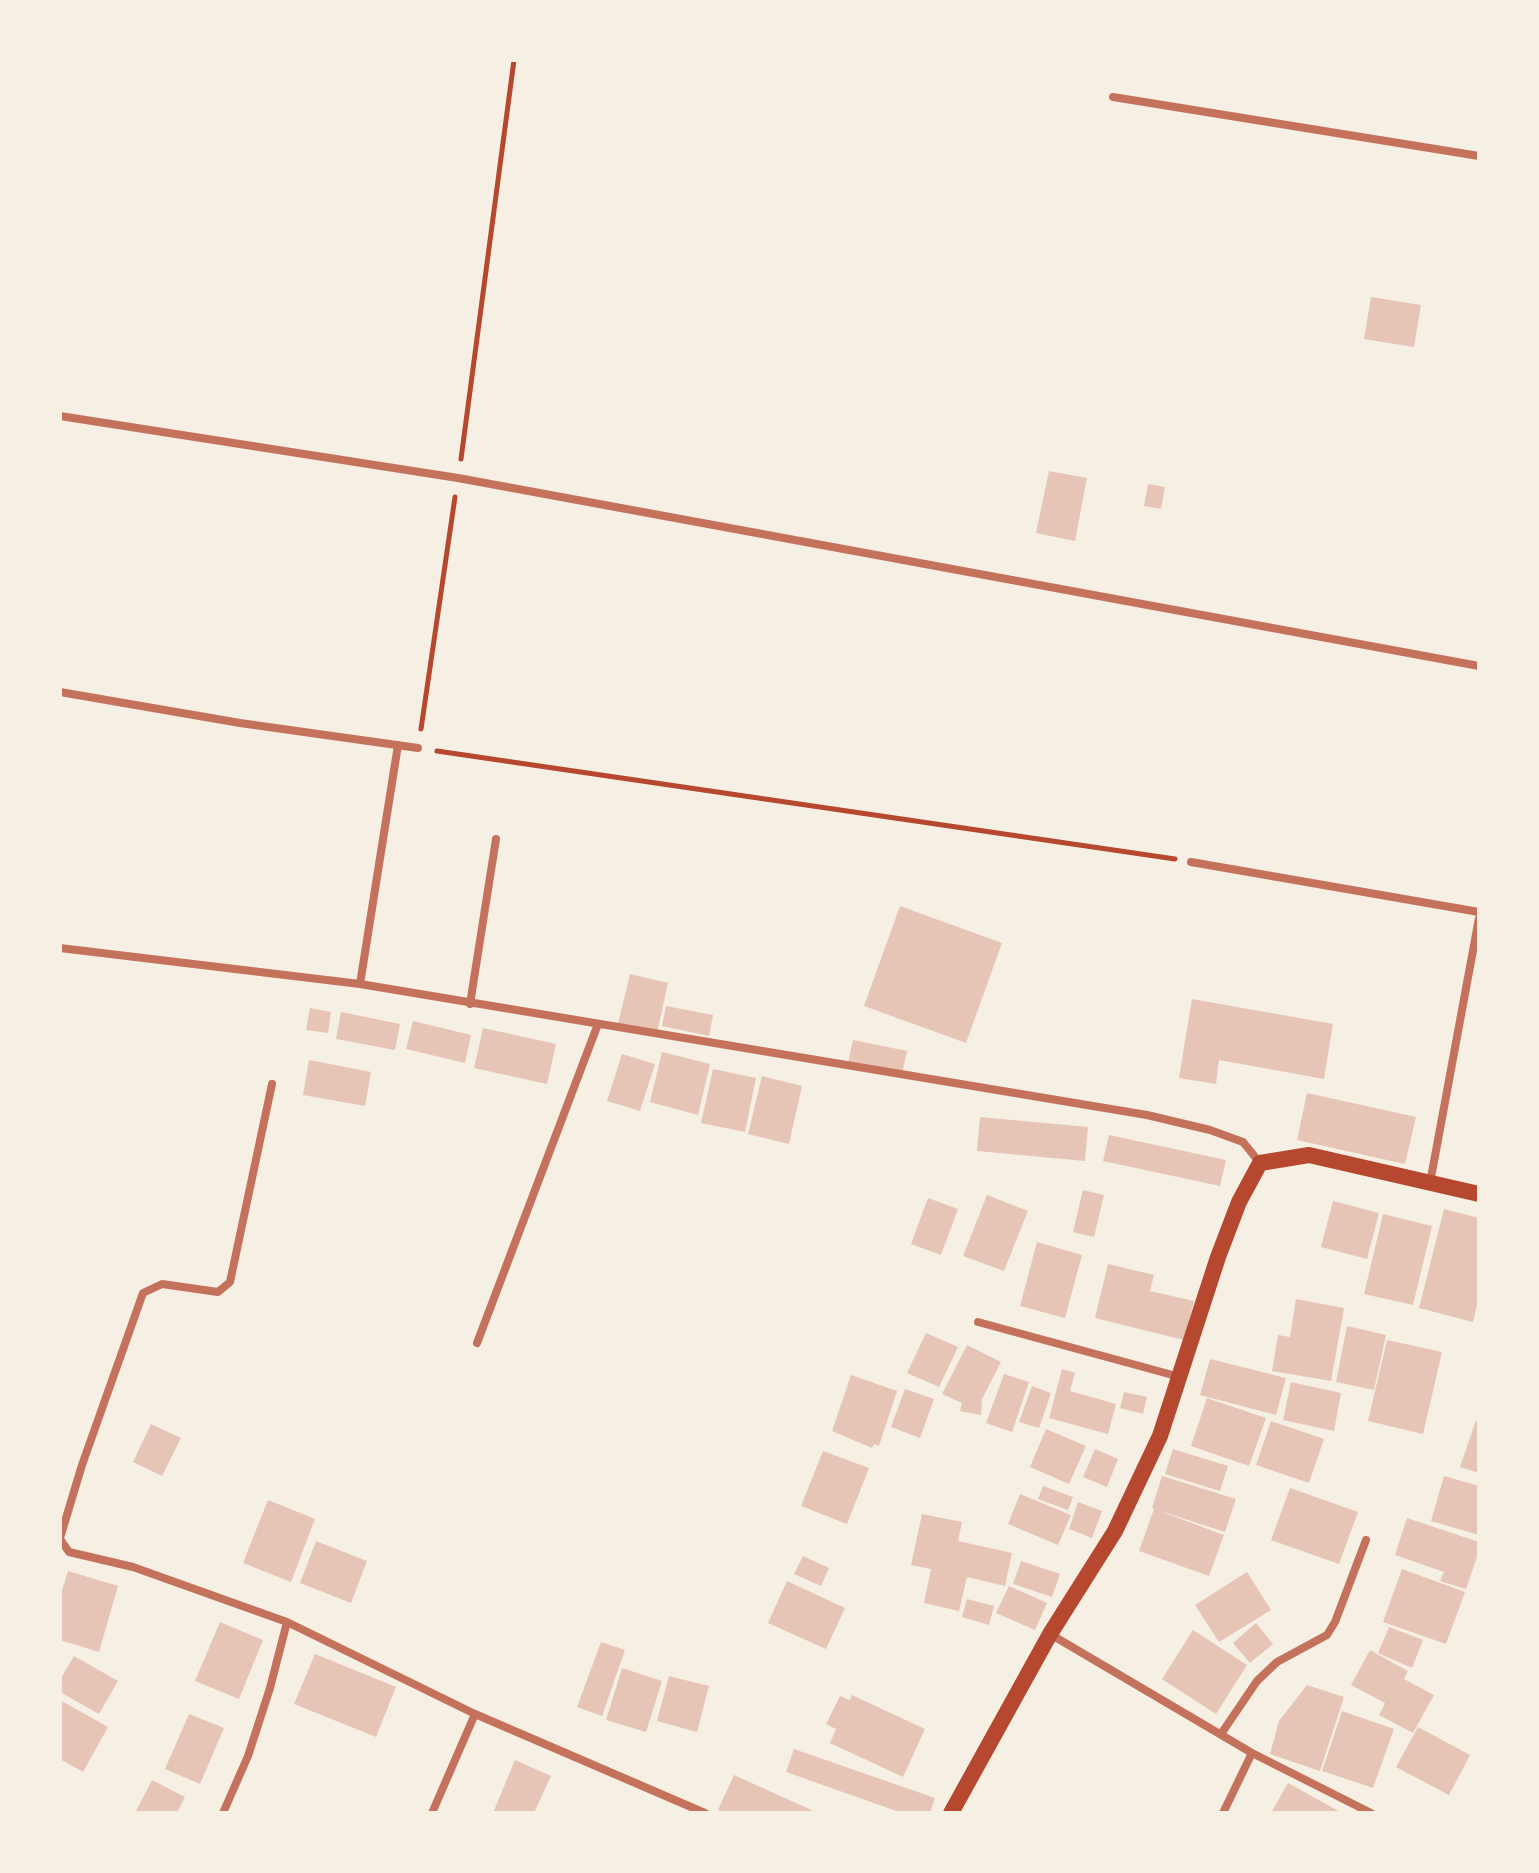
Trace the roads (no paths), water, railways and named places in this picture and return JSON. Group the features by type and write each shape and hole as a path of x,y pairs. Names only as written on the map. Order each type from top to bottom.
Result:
{"main road":[{"path":"951,1813 1050,1634 1115,1531 1160,1436 1218,1257 1239,1202 1260,1163 1309,1155 1479,1194"}],"street":[{"path":"1113,97 1479,156"},
{"path":"60,416 458,478 1479,666"},
{"path":"60,692 240,723 418,748"},
{"path":"360,984 398,745"},
{"path":"470,1004 496,839"},
{"path":"1191,862 1479,912"},
{"path":"1430,1183 1479,918"},
{"path":"60,948 360,984 1147,1115 1210,1130 1243,1142 1260,1163"},
{"path":"477,1343 598,1024"},
{"path":"272,1084 230,1282 218,1292 162,1284 143,1293 77,1479 60,1538 69,1552 133,1567 287,1622 475,1714 705,1813"},
{"path":"978,1322 1181,1377"},
{"path":"1221,1734 1267,1671 1277,1662 1327,1635 1335,1622 1366,1540"},
{"path":"223,1813 248,1756 287,1622"},
{"path":"1050,1634 1252,1753 1371,1813"},
{"path":"432,1813 475,1714"},
{"path":"1223,1813 1252,1753"}]}
